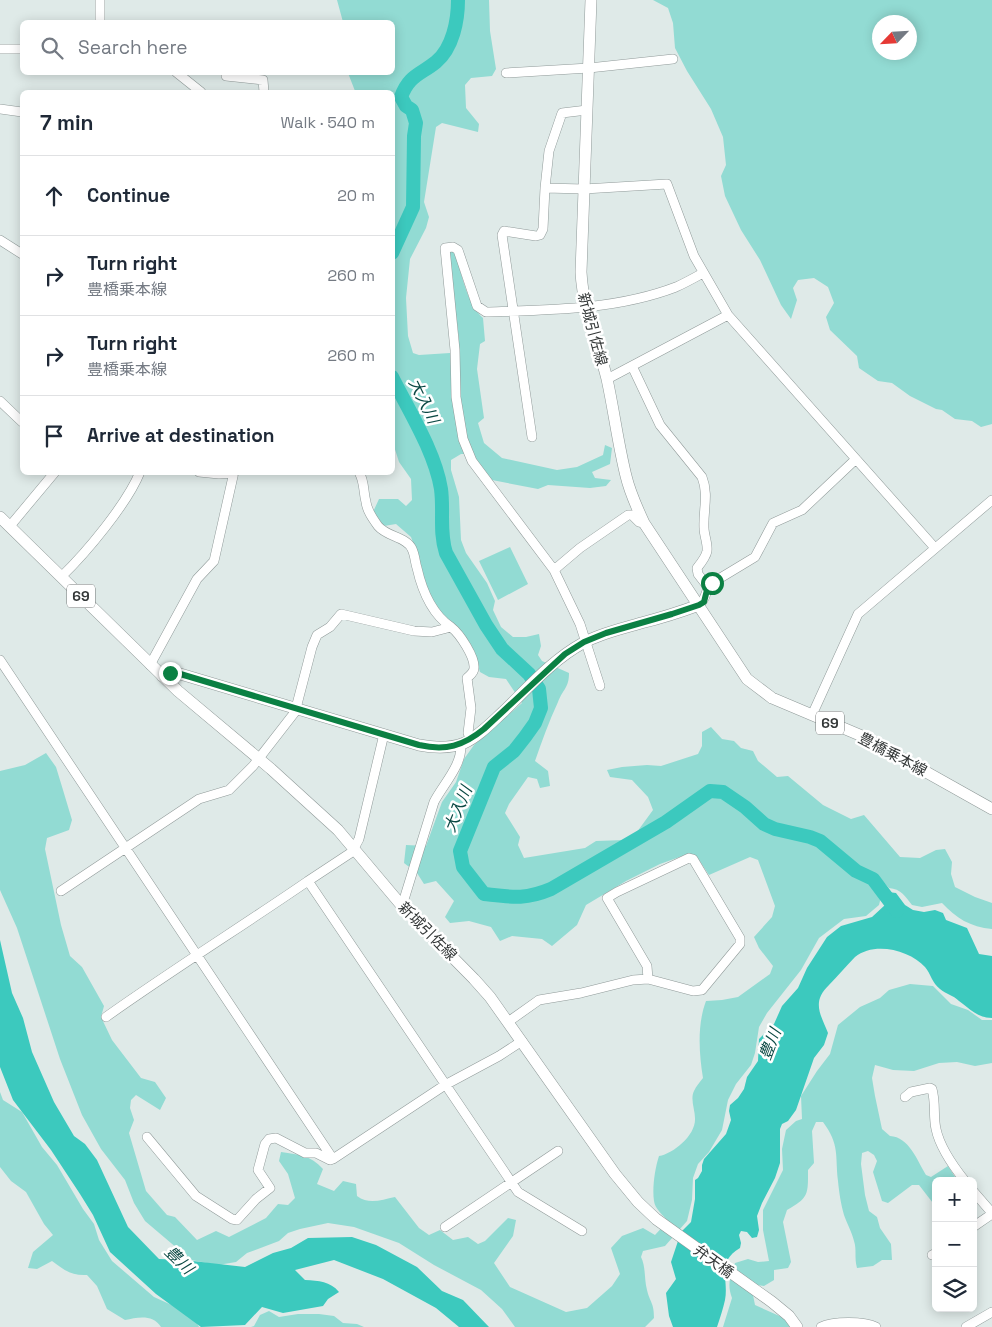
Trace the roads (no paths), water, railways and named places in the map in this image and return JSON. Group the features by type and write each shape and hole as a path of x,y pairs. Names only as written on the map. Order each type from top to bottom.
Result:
{"main road":[{"name":"新城引佐線","path":"591,0 581,272 582,292 606,378 626,477 634,500 644,523 699,605"},
{"name":"69","path":"0,516 162,676"},
{"path":"162,676 177,673 430,747 446,747 466,741 484,729 552,665 584,642 606,633 699,605"},
{"name":"豊橋乗本線","path":"699,605 747,679 772,698 862,736 992,809"},
{"name":"新城引佐線","path":"162,676 178,692 260,759 338,830 402,906 474,979 522,1041 615,1174 638,1202 656,1219"},
{"name":"弁天橋","path":"656,1219 772,1302 789,1316 797,1327"}],"street":[{"path":"100,0 100,20"},
{"path":"0,49 20,49"},
{"path":"506,73 588,68 673,59"},
{"path":"180,75 198,90"},
{"path":"226,76 263,80 264,90"},
{"path":"0,109 20,112"},
{"path":"532,437 502,235 504,231 540,235 543,229 549,151 562,113 587,110"},
{"path":"545,188 584,189 667,184 694,256 728,315 935,548"},
{"path":"0,240 20,253"},
{"path":"600,686 584,642 580,624 554,570 472,461 463,439 456,396 455,350 445,248 453,247 458,250 477,306 486,312 585,307 655,293 704,273"},
{"path":"606,378 728,315"},
{"path":"632,366 660,425 696,469 705,484 704,527 708,549 707,554 697,568 698,574 708,586"},
{"path":"0,401 20,420"},
{"path":"699,605 704,602 708,586 755,557 773,523 802,510 856,460"},
{"path":"10,526 52,475"},
{"path":"61,577 109,521 138,475"},
{"path":"150,664 197,579 214,562 234,475"},
{"path":"360,475 364,485 366,502 372,518 380,529 407,542 412,548 416,568 430,602 442,620 458,633 472,659 474,668 473,673 467,678 471,708 466,741 451,775 434,802 402,906"},
{"path":"812,715 858,614 992,500"},
{"path":"554,570 580,548 628,515 632,515 639,522 644,523"},
{"path":"61,891 199,800 229,790 260,759 297,708 312,647 317,635 330,627 341,614 414,631 432,632 451,627"},
{"path":"0,660 334,1158"},
{"path":"106,1017 162,977 198,956 354,849 359,839 384,734"},
{"path":"508,1022 539,1000 580,993 633,980 648,979 693,991 702,990 740,944 740,938 693,859 689,858 607,898 647,966 648,979"},
{"path":"308,881 518,1192 582,1231"},
{"path":"147,1137 196,1196 232,1219 237,1220 256,1199 270,1188 258,1170 268,1139 276,1138 305,1153 316,1153 330,1160 445,1085 499,1056 522,1041"},
{"path":"905,1096 911,1092 932,1089 938,1137 962,1177"},
{"path":"445,1227 558,1151"},
{"path":"977,1196 992,1214 977,1224"},
{"path":"966,1327 992,1312"},
{"path":"821,1327 828,1323 849,1322 876,1327"}],"water":[{"name":"豊川","path":"888,892 896,893 905,905 913,910 924,912 935,910 943,913 946,920 967,928 979,954 992,956 992,1018 978,1015 940,989 925,967 910,956 892,950 872,949 855,957 820,997 820,1014 828,1033 824,1045 814,1058 796,1110 788,1121 782,1124 780,1129 780,1163 757,1216 759,1230 757,1237 752,1238 747,1232 741,1231 739,1235 740,1248 728,1259 725,1271 725,1300 717,1327 673,1327 669,1316 666,1293 676,1279 671,1262 681,1232 691,1222 695,1199 695,1180 702,1171 704,1159 726,1134 731,1120 730,1105 744,1089 747,1077 758,1061 759,1039 774,1024 782,1006 798,988 807,968 827,937 841,926 872,917 885,905 884,897"},
{"name":"豊川","path":"0,940 12,993 23,1018 32,1052 54,1102 74,1136 85,1144 97,1160 128,1227 159,1259 245,1267 273,1253 291,1248 308,1238 352,1237 376,1245 417,1267 442,1291 463,1300 489,1327 459,1327 436,1308 383,1279 334,1260 295,1270 305,1280 320,1281 336,1288 339,1292 328,1299 323,1306 283,1313 262,1307 245,1325 201,1327 156,1294 110,1252 93,1215 80,1194 51,1150 13,1100 0,1067"}],"waterway":[{"name":"大入川","path":"395,246 413,207 414,136 416,123 412,110 406,106 401,97 411,80 436,62 447,49 456,25 458,0"},
{"name":"大入川","path":"395,383 421,432 438,475 442,497 442,529 446,553 486,625 502,649 529,674 539,689 541,708 535,723 514,751 494,767 460,851 463,867 484,894 510,897 525,896 551,889 666,822 710,791 723,792 745,807 764,824 775,829 820,841 856,871 873,879 897,911"}]}
